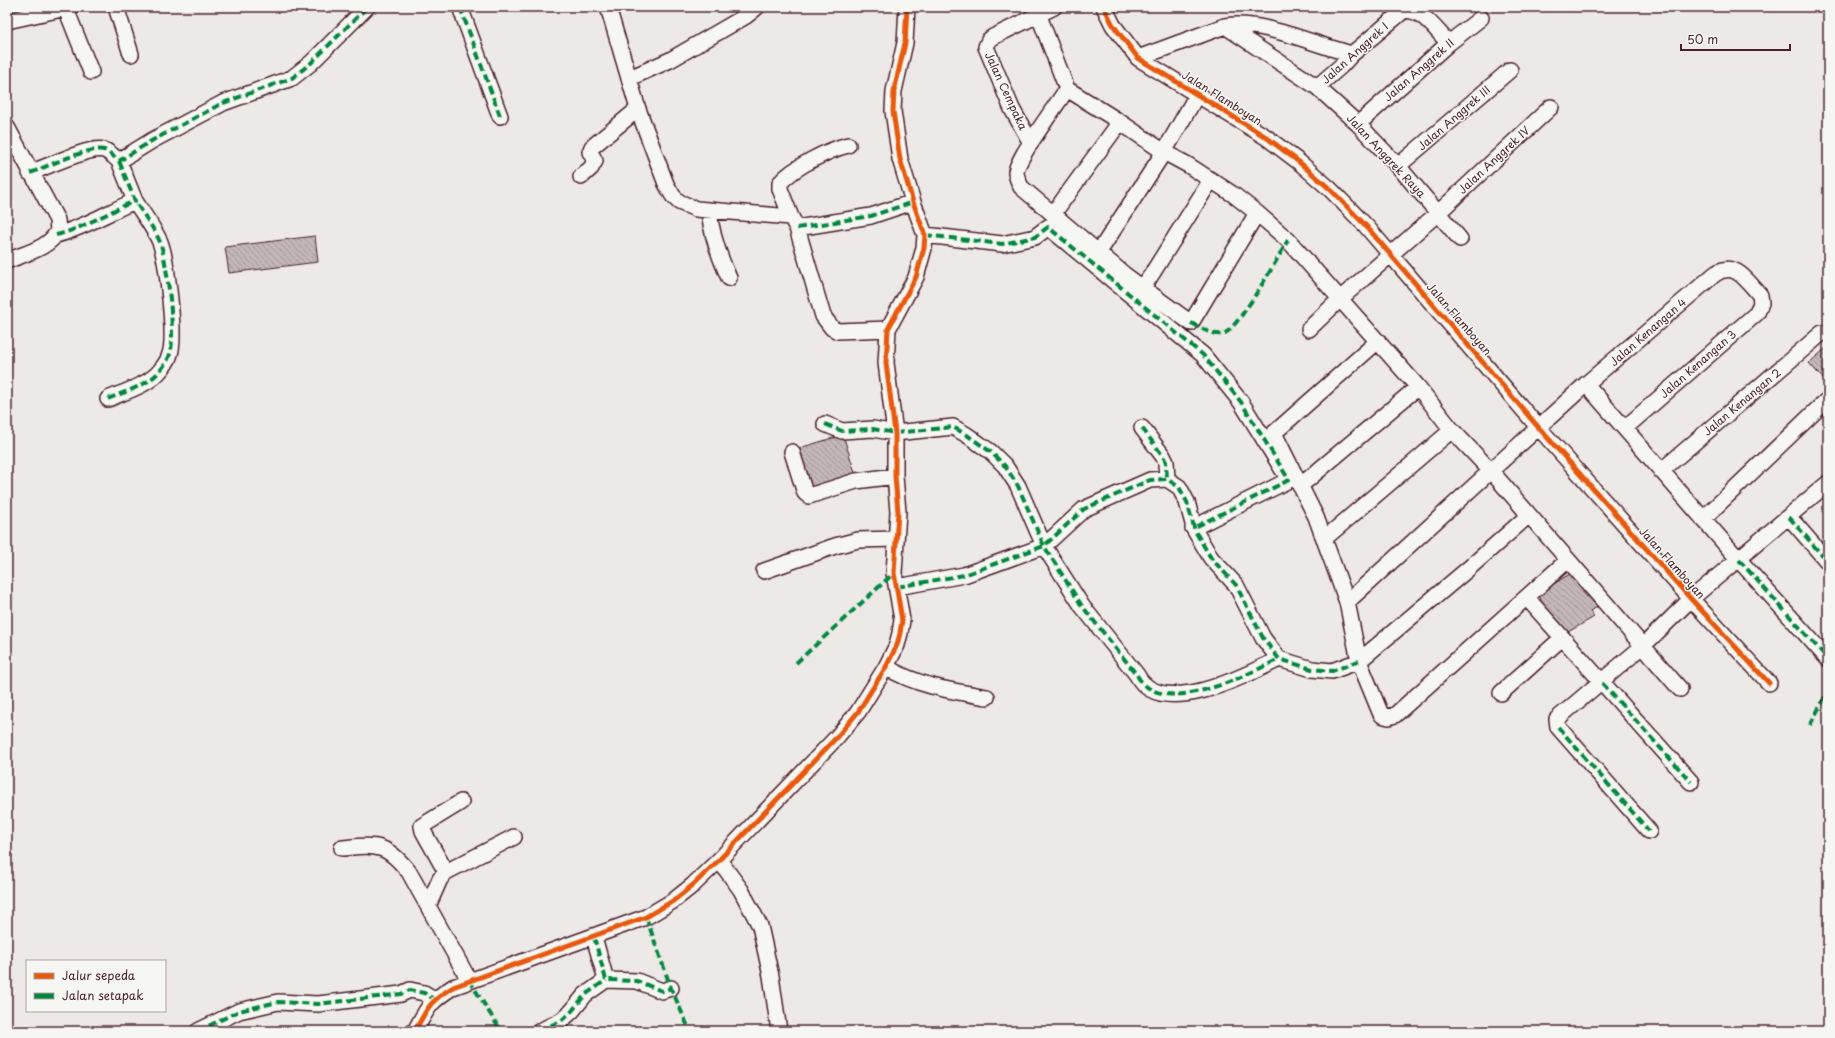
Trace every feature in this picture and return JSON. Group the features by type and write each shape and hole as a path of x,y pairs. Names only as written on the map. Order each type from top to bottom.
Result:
{"street":[{"path":"116,7 131,54"},
{"path":"119,161 153,140 223,102 292,78 311,63 367,7"},
{"path":"460,7 500,116"},
{"path":"608,7 638,109 666,184 673,196 686,206 794,223 871,216 913,202"},
{"path":"630,78 670,60 746,16 757,7"},
{"path":"415,1031 434,998 453,987 646,917 688,889 719,860 836,738 858,712 886,668 897,646 902,620 894,572 898,512 895,476 896,433 886,364 888,329 916,277 924,248 925,235 900,159 893,111 894,91 905,43 907,7"},
{"name":"Jalan Cempaka","path":"1031,143 1012,109 986,47 989,40 993,37 1039,16 1054,7"},
{"name":"Jalan Flamboyan","path":"1104,7 1113,25 1138,58 1266,137 1299,162 1330,189 1366,226 1539,428 1768,683"},
{"path":"9,16 68,8 91,72"},
{"name":"Jalan Anggrek I","path":"1318,87 1352,54 1403,11 1408,10 1419,13 1449,43"},
{"path":"1039,16 1067,89 1164,152 1211,180 1257,213 1288,240 1418,387 1452,430 1491,471 1680,689"},
{"name":"Jalan Anggrek II","path":"1358,124 1449,43 1481,18"},
{"path":"1138,58 1225,26 1238,24 1256,26 1352,54"},
{"name":"Jalan Anggrek Raya","path":"1225,26 1318,87 1358,124 1398,166 1460,240"},
{"name":"Jalan Anggrek III","path":"1398,166 1510,70"},
{"path":"1067,89 1031,143 1018,166 1016,172 1018,179 1025,192 1125,275 1191,323 1257,213"},
{"path":"1099,252 1164,152 1198,94"},
{"name":"Jalan Anggrek IV","path":"1309,329 1340,299 1438,214 1551,107"},
{"path":"581,177 591,168 595,161 590,152 592,147 638,109"},
{"path":"1053,214 1120,122"},
{"path":"7,127 57,220 58,230 53,239 7,262"},
{"path":"848,145 835,148 821,155 780,184 780,189 794,223 819,306 827,323 838,331 888,329"},
{"path":"30,172 85,151 103,150 108,152 119,161 135,200 160,244 166,266 172,333 170,353 165,363 151,379 108,399"},
{"path":"1143,288 1211,180"},
{"path":"56,235 78,229 106,213 135,200"},
{"path":"709,210 710,225 717,249 729,278"},
{"path":"925,235 965,241 1002,244 1035,237 1048,228 1203,355 1241,402 1289,480 1193,528"},
{"name":"Jalan Kenangan 4","path":"1347,602 1586,384 1722,269 1728,268 1739,273 1760,294"},
{"name":"Jalan Kenangan 3","path":"1625,428 1757,313 1761,303 1760,294"},
{"name":"Jalan Kenangan 2","path":"1661,470 1822,332"},
{"path":"1378,341 1274,433 1316,517 1347,602 1359,661 1380,712 1385,717 1392,717 1568,560"},
{"path":"1586,384 1739,560 1828,659"},
{"path":"1300,486 1418,387"},
{"path":"1703,519 1826,401 1828,403"},
{"path":"825,424 842,431 873,429 896,433 953,427 985,448 1005,466 1016,481 1044,546 1082,606 1137,674 1142,684 1148,689 1166,694 1186,694 1239,678 1279,659"},
{"path":"1142,428 1166,462 1167,479"},
{"path":"1324,539 1452,430"},
{"path":"792,452 805,492 809,496 856,481 895,476"},
{"path":"897,587 964,575 1044,546 1084,509 1150,480 1167,479 1179,487 1187,502 1193,528 1211,558 1236,585 1263,638 1279,659 1312,669 1332,671 1359,661 1468,569 1529,515"},
{"path":"1649,831 1558,727 1557,723 1560,716 1602,683 1643,646 1691,599 1827,485"},
{"path":"1788,517 1828,562"},
{"path":"764,571 835,546 858,540 895,539"},
{"path":"1526,598 1691,782"},
{"path":"1501,693 1562,638"},
{"path":"886,668 904,678 924,684 956,692 987,697"},
{"path":"446,872 423,831 422,826 461,802"},
{"path":"428,906 437,885 446,872 514,837"},
{"path":"342,848 373,847 390,852 409,872 469,980"},
{"path":"719,860 741,890 760,926 771,976 779,1031"},
{"path":"594,937 606,980"},
{"path":"540,1031 562,1020 572,1011 584,994 606,980 637,981 662,991 667,991 671,988"},
{"path":"198,1031 238,1011 278,1002 318,1004 401,994 410,990 424,993 434,998"}],"building":[{"path":"315,236 318,262 229,273 225,247"},
{"path":"1825,349 1828,352 1828,380 1826,382 1809,363"},
{"path":"843,435 857,479 810,494 796,449"},
{"path":"1571,573 1575,580 1578,578 1586,590 1583,592 1587,597 1590,596 1597,607 1590,611 1594,617 1568,632 1566,629 1559,634 1537,601 1541,599 1538,594"}],"marked path":[{"path":"30,173 89,151 104,150 119,161 153,140 223,103 292,78 311,63 367,7"},
{"path":"460,7 500,116"},
{"path":"56,235 86,224 135,201 119,161"},
{"path":"108,399 147,382 152,378 159,372 166,362 172,345 170,298 163,251 155,232 135,201"},
{"path":"797,228 871,216 913,202"},
{"path":"925,235 1002,244 1035,237 1048,227 1203,355 1241,402 1289,480 1193,528"},
{"path":"1191,323 1215,334 1223,334 1229,330 1238,320 1257,292 1288,240"},
{"path":"825,424 842,431 873,429 895,433 953,427 991,452 1005,466 1018,486 1044,546 1082,606 1148,688 1164,694 1184,694 1205,690 1247,675 1279,659"},
{"path":"1142,428 1166,462 1167,479"},
{"path":"897,587 964,575 1044,546 1084,509 1150,480 1167,479 1179,487 1187,502 1195,531 1211,558 1236,585 1263,638 1279,659 1312,669 1332,671 1359,661"},
{"path":"1789,517 1828,562"},
{"path":"1739,560 1828,659"},
{"path":"796,663 894,573"},
{"path":"1602,683 1691,782"},
{"path":"1810,725 1828,691"},
{"path":"1558,727 1649,831"},
{"path":"646,917 671,988 690,1031"},
{"path":"594,937 606,980 637,981 662,991 671,988"},
{"path":"469,980 501,1031"},
{"path":"540,1031 562,1020 572,1011 585,995 606,980"},
{"path":"198,1031 239,1011 278,1002 318,1004 401,994 410,990 424,993 434,999"}],"cycle path":[{"path":"415,1031 423,1016 434,1001 453,987 646,917 673,901 693,885 719,860 836,738 858,712 886,667 897,645 902,620 894,573 898,512 895,476 895,433 886,363 888,329 916,277 924,248 925,235 900,159 893,111 894,91 905,43 907,7"},
{"path":"1104,7 1113,25 1138,58 1266,137 1299,162 1330,189 1366,226 1539,428 1691,599 1769,683"}]}
